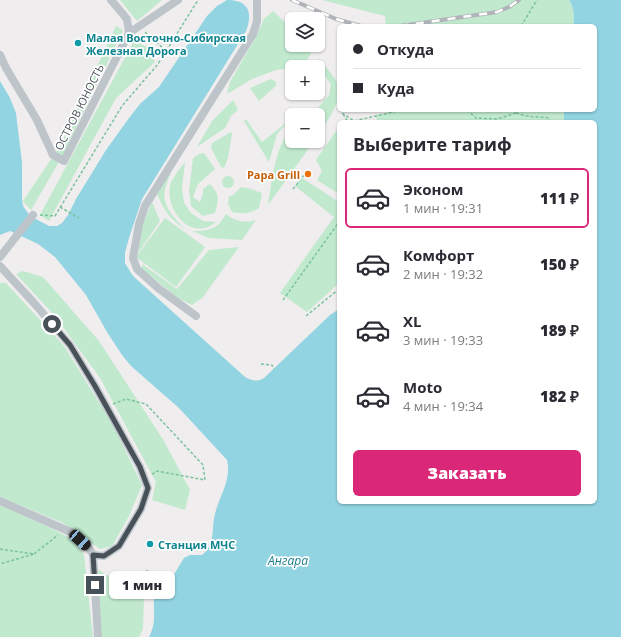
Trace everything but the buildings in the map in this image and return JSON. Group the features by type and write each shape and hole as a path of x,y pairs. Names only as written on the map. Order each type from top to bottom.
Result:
{"street":[{"path":"112,0 127,19 129,33 178,0"},
{"path":"196,316 158,288 137,269 133,258 139,224 145,206 253,34 257,21 257,0"},
{"name":"ОСТРОВ ЮНОСТЬ","path":"0,55 6,68 37,120 53,155 64,161 129,33"},
{"path":"0,257 32,214"},
{"path":"0,266 70,345 95,386 140,467 148,488 141,509 119,546 104,556 93,555"},
{"path":"0,501 72,533 88,548 93,555 98,637"}],"path":[{"path":"32,214 55,216 122,106 158,64 198,0"},
{"path":"521,24 537,0"},
{"path":"129,33 146,32 166,52"},
{"path":"347,120 342,113 354,120 392,112"},
{"path":"469,112 476,118 498,119 516,113 525,116 549,118 550,120"},
{"path":"293,189 305,174"},
{"path":"60,207 79,218"},
{"path":"283,300 337,225"},
{"path":"306,316 337,291"},
{"path":"262,364 272,365 274,369"},
{"path":"114,404 126,399 146,404 203,465 206,480 157,471 152,474"},
{"path":"0,564 34,554 65,530"},
{"path":"0,549 34,554"},
{"path":"147,570 150,584"}],"green space":[{"path":"120,0 162,0 137,21"},
{"path":"322,0 569,0 574,12 573,24 386,24 385,16"},
{"path":"273,11 285,22 285,52 310,52 311,54 307,60 285,60 285,69 276,70 252,79 227,94 230,82 264,19"},
{"path":"116,26 123,30 63,155 31,210 23,201 60,146"},
{"path":"134,41 147,47 155,62 116,98 49,221 40,215"},
{"path":"325,66 337,82 337,101 325,124 325,108 318,108 329,95 331,85 325,75"},
{"path":"271,79 276,82 276,86 259,101 250,88"},
{"path":"233,100 238,110 231,116 225,128 197,147 212,121"},
{"path":"391,112 564,112 564,120 377,120 376,115"},
{"path":"246,119 262,142 285,124 277,134 269,162 244,121"},
{"path":"337,130 337,193 317,180 322,171 316,160"},
{"path":"231,132 232,134 228,158 224,168 221,167 211,148 212,143"},
{"path":"285,137 285,148 309,148 268,205 275,164"},
{"path":"204,153 215,169 198,184 193,197 200,202 203,189 210,184 216,191 218,201 215,213 203,216 191,206 189,191 193,158"},
{"path":"185,162 182,188 184,203 191,213 203,221 216,222 206,228 197,228 183,222 174,209 171,201 169,193 171,183 176,173"},
{"path":"174,165 165,189 165,201 170,212 186,230 168,215 157,194"},
{"path":"226,176 230,176 234,182 230,188 226,188 222,184 222,180"},
{"path":"302,178 337,201 337,285 307,312 280,293 334,217 295,186"},
{"path":"241,187 262,193 259,208 246,213 232,212 228,204 229,196 233,195"},
{"path":"152,202 160,221 138,253 142,226"},
{"path":"226,214 233,219 241,221 256,220 242,240 209,238 192,231 208,230 216,226"},
{"path":"165,218 205,247 176,287 136,257"},
{"path":"239,247 203,297 192,305 178,298 142,269 142,264 177,289 209,250"},
{"path":"23,271 43,277 99,341 164,441 190,490 185,510 152,500 156,482 100,378 55,316 16,274"},
{"path":"0,283 6,283 64,346 114,427 142,485 129,516 112,546 100,549 63,523 0,497"},
{"path":"0,505 74,540 84,555 93,637 0,637"},
{"path":"97,569 144,597 143,629 139,637 100,637"}],"water":[{"name":"Ангара","path":"227,0 240,2 245,5 249,13 246,31 142,199 125,253 125,263 133,276 245,377 254,380 264,378 330,315 337,310 337,504 597,504 597,120 564,120 564,112 597,112 597,24 573,24 574,12 569,0 621,0 621,637 149,637 154,621 154,594 170,581 184,558 190,555 202,555 209,546 215,514 228,474 227,460 179,408 131,366 107,332 86,295 55,257 38,244 10,231 0,235 0,81 10,98 16,113 22,163 23,206 30,216 49,226 57,226 62,223 68,215 106,150 129,118 140,104 159,87 207,16 217,6"}],"railway":[{"path":"292,0 336,19 354,24"},
{"path":"414,24 497,12 509,7 519,0"}],"place":[{"name":"Малая Восточно-Сибирская Железная Дорога","path":"78,43"},
{"name":"Papa Grill","path":"308,174"},
{"name":"Станция МЧС","path":"150,544"}],"route":[{"path":"52,324 70,345 95,386 140,467 148,488 141,509 119,546 104,556 93,555 95,585"}]}
